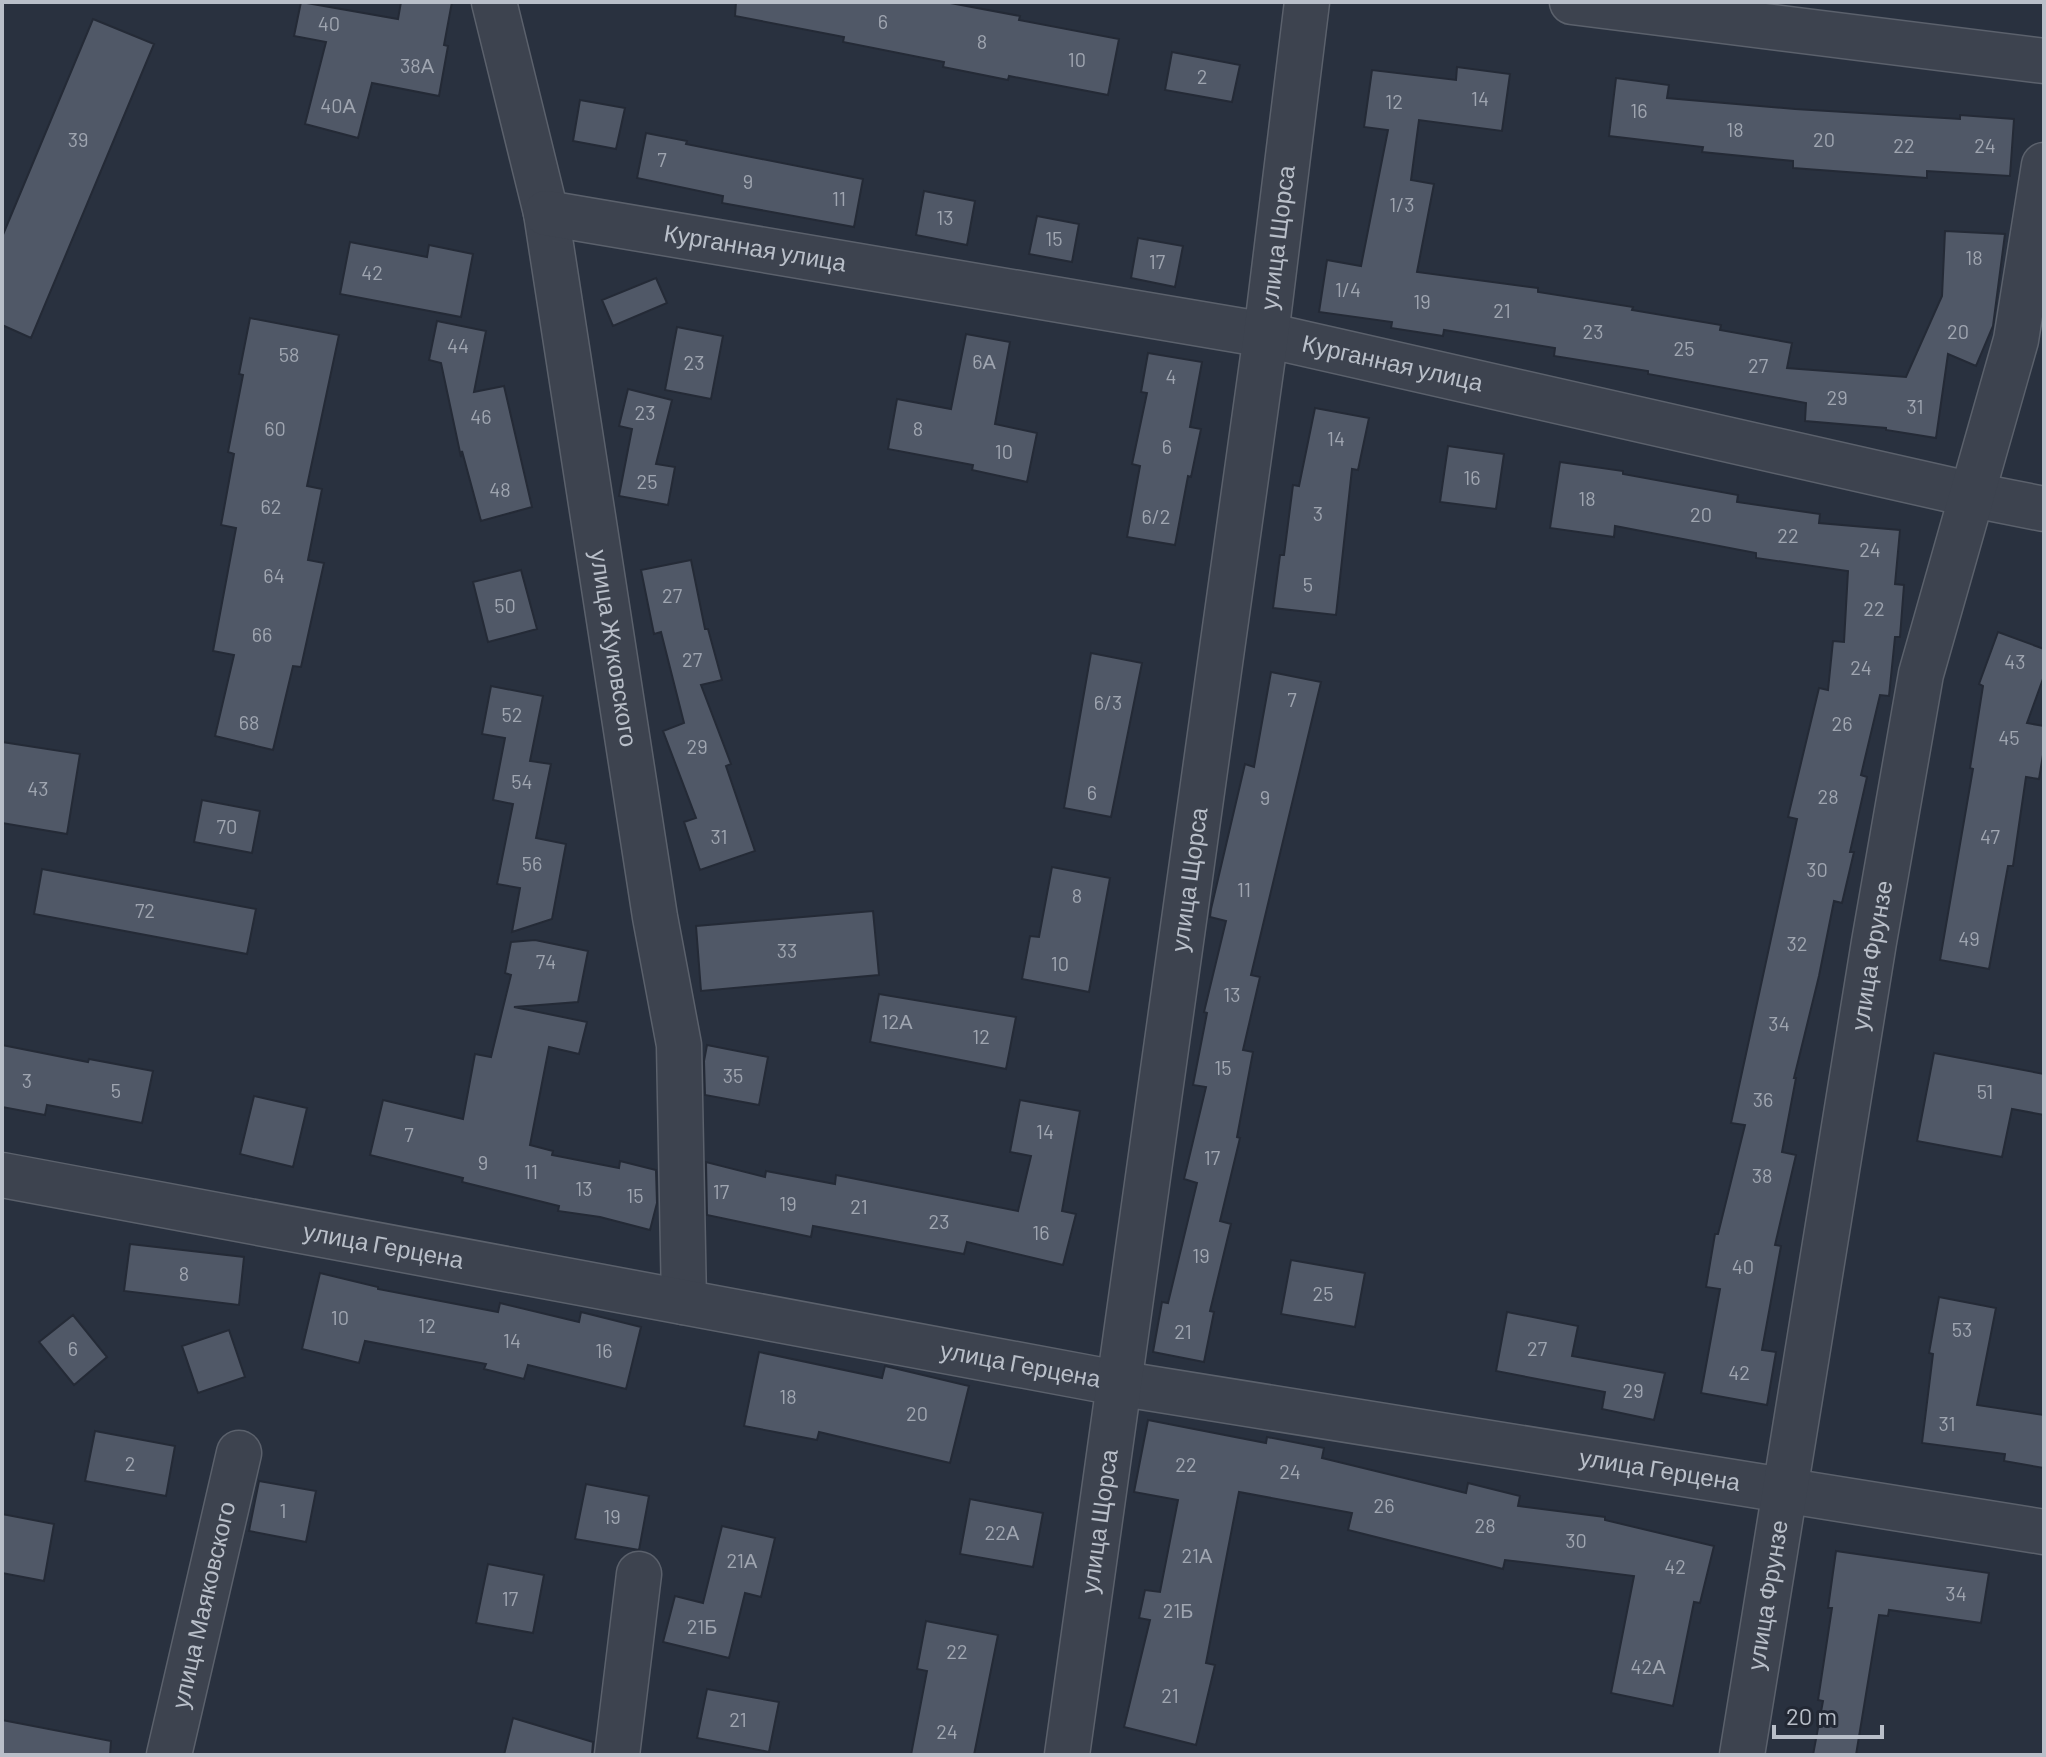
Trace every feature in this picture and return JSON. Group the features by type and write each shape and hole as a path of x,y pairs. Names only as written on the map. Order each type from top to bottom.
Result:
{"street":[{"name":"улица Жуковского","path":"494,2 546,213 655,917 679,1045 684,1302"},
{"name":"улица Щорса","path":"1067,1755 1266,335 1307,2"},
{"path":"1572,2 2044,61"},
{"name":"улица Фрунзе","path":"1742,1755 1871,957 1921,674 2016,340 2044,165"},
{"name":"Курганная улица","path":"546,213 1266,335 2044,509"},
{"name":"улица Герцена","path":"2,1175 1117,1383 2044,1532"},
{"name":"улица Маяковского","path":"169,1755 239,1453"},
{"path":"617,1755 639,1574"}],"building":[{"path":"301,2 398,19 401,2 452,2 439,96 372,83 358,138 305,124 326,42 294,36"},
{"path":"736,2 945,2 1119,39 1108,95 943,67 944,62 843,42 844,37 735,16"},
{"path":"93,19 154,44 31,338 2,325 2,237"},
{"path":"1172,52 1240,65 1232,102 1165,90"},
{"path":"1457,67 1510,74 1502,131 1419,120 1411,180 1434,184 1417,272 1538,288 1538,292 1633,307 1632,310 1721,325 1720,330 1792,343 1787,368 1906,377 1942,296 1945,231 2005,234 1993,326 1976,366 1948,354 1936,438 1886,428 1805,421 1806,403 1648,374 1648,371 1554,356 1555,348 1444,330 1443,336 1391,328 1392,322 1319,312 1327,260 1361,266 1388,130 1364,127 1372,70 1456,80"},
{"path":"1616,78 1669,85 1667,98 1960,119 1960,115 2014,119 2010,176 1927,171 1927,178 1793,168 1793,161 1702,152 1703,147 1609,136"},
{"path":"580,100 625,108 616,149 573,141"},
{"path":"646,133 687,141 686,144 863,179 854,227 722,203 723,196 637,178"},
{"path":"924,191 975,201 967,245 916,235"},
{"path":"1037,216 1079,224 1072,262 1029,254"},
{"path":"1138,238 1183,246 1175,287 1131,278"},
{"path":"350,242 427,257 429,245 473,254 461,317 340,294"},
{"path":"656,278 667,303 613,326 602,300"},
{"path":"250,318 339,335 307,486 322,489 308,560 324,563 301,667 293,666 273,750 215,736 234,655 213,651 236,528 221,525 234,454 228,452"},
{"path":"437,321 486,331 474,392 504,386 532,507 481,521 462,451 461,457 441,363 429,360"},
{"path":"677,327 723,336 711,399 665,390"},
{"path":"966,334 1010,342 995,424 1037,433 1027,482 972,470 973,465 888,449 897,399 951,409"},
{"path":"1148,353 1202,362 1190,427 1201,429 1191,477 1188,476 1175,545 1127,537 1140,466 1132,464 1147,393 1141,392"},
{"path":"628,389 672,400 656,464 675,467 668,505 619,496 632,429 619,426"},
{"path":"1315,408 1369,418 1358,470 1352,469 1336,615 1273,608 1293,485 1299,486"},
{"path":"1448,446 1504,454 1496,509 1440,502"},
{"path":"1560,462 1623,471 1623,474 1738,495 1737,502 1820,514 1819,523 1900,530 1895,584 1904,585 1900,637 1895,637 1889,696 1880,695 1861,775 1867,777 1850,852 1854,852 1842,903 1834,901 1794,1078 1782,1152 1796,1155 1775,1245 1781,1246 1762,1350 1776,1352 1767,1405 1701,1393 1720,1289 1706,1287 1715,1234 1718,1234 1745,1125 1731,1123 1797,819 1788,817 1819,688 1828,690 1833,641 1844,642 1848,571 1756,558 1756,553 1615,526 1614,537 1550,528"},
{"path":"691,560 705,629 708,629 722,680 701,685 731,764 726,766 755,851 700,870 684,822 696,818 663,731 684,723 661,632 654,634 641,570"},
{"path":"521,570 537,629 488,642 473,582"},
{"path":"1998,632 2044,649 2044,676 2027,723 2044,726 2044,749 2039,779 2026,777 2013,866 2008,866 1989,969 1940,960 1973,769 1970,768 1983,686 1979,684"},
{"path":"1091,653 1142,663 1111,817 1064,808"},
{"path":"1271,672 1321,682 1251,975 1260,977 1243,1050 1253,1052 1237,1137 1240,1138 1220,1221 1231,1224 1210,1311 1214,1312 1204,1362 1153,1352 1162,1302 1168,1303 1197,1183 1184,1179 1206,1087 1193,1085 1207,1013 1204,1012 1226,921 1210,917 1211,909 1245,764 1254,767"},
{"path":"491,686 543,696 530,761 551,764 536,838 566,844 552,919 512,932 520,888 497,884 513,804 493,800 505,738 482,734"},
{"path":"2,742 80,754 67,834 2,823"},
{"path":"202,800 260,811 252,853 194,842"},
{"path":"1052,867 1110,878 1089,992 1022,979 1030,936 1039,937"},
{"path":"42,869 256,909 247,954 34,914"},
{"path":"873,911 879,975 701,991 696,926"},
{"path":"535,940 588,951 578,1002 514,1007 587,1022 579,1054 549,1047 530,1145 553,1151 552,1155 619,1168 620,1161 656,1170 657,1203 650,1230 600,1217 558,1211 559,1206 370,1155 383,1100 463,1119 475,1054 491,1057 511,975 505,973 511,942"},
{"path":"879,994 1016,1017 1006,1069 870,1042"},
{"path":"2,1045 153,1071 142,1123 47,1105 45,1115 2,1107"},
{"path":"707,1045 768,1057 759,1105 705,1095"},
{"path":"1934,1053 2044,1074 2044,1115 2012,1109 2002,1157 1917,1141"},
{"path":"254,1096 307,1108 293,1167 240,1154"},
{"path":"1020,1100 1080,1111 1062,1211 1076,1214 1063,1265 967,1242 964,1254 813,1226 811,1237 707,1215 706,1162 765,1177 766,1171 835,1184 836,1175 1018,1211 1031,1156 1010,1152"},
{"path":"130,1244 244,1257 239,1305 124,1291"},
{"path":"1291,1260 1365,1273 1355,1327 1281,1314"},
{"path":"320,1273 378,1289 498,1312 500,1303 579,1322 581,1312 641,1327 626,1389 528,1365 524,1379 484,1369 486,1364 365,1341 359,1363 302,1349"},
{"path":"1939,1297 1996,1308 1977,1405 2044,1415 2044,1468 2004,1461 2005,1454 1922,1443 1933,1354 1929,1353"},
{"path":"1507,1312 1578,1326 1572,1356 1665,1373 1654,1420 1602,1409 1605,1392 1496,1371"},
{"path":"73,1315 107,1357 74,1385 39,1342"},
{"path":"229,1330 245,1377 198,1393 182,1346"},
{"path":"759,1352 882,1378 885,1366 969,1386 950,1463 819,1432 817,1440 744,1426"},
{"path":"1148,1420 1266,1443 1267,1437 1324,1448 1322,1458 1466,1493 1468,1483 1520,1496 1518,1506 1605,1517 1605,1520 1714,1546 1700,1603 1694,1602 1673,1706 1611,1693 1634,1576 1505,1560 1503,1569 1348,1530 1352,1513 1239,1492 1206,1663 1215,1665 1196,1745 1124,1727 1150,1620 1139,1618 1145,1590 1160,1592 1178,1500 1134,1492"},
{"path":"95,1431 175,1446 166,1496 85,1481"},
{"path":"259,1481 316,1491 306,1542 249,1531"},
{"path":"586,1484 649,1496 639,1550 575,1539"},
{"path":"970,1499 1043,1513 1033,1567 960,1554"},
{"path":"2,1514 54,1524 44,1581 2,1573"},
{"path":"722,1526 775,1538 761,1597 745,1593 729,1658 663,1642 675,1596 703,1603"},
{"path":"1836,1551 1989,1573 1981,1623 1889,1610 1888,1616 1879,1615 1856,1755 1813,1755 1823,1701 1818,1700 1832,1608 1828,1608"},
{"path":"488,1564 544,1575 533,1633 476,1623"},
{"path":"926,1621 998,1635 974,1755 911,1755 927,1671 917,1669"},
{"path":"707,1689 779,1702 769,1752 697,1738"},
{"path":"513,1718 593,1742 592,1755 504,1755"},
{"path":"2,1720 111,1741 110,1755 2,1755"}]}
